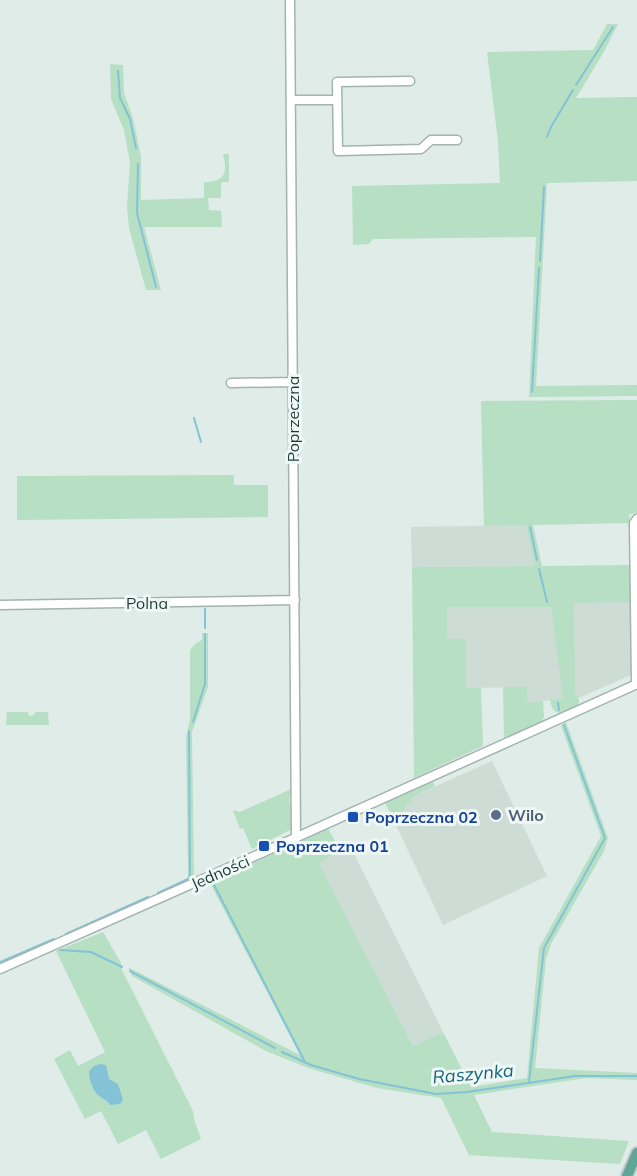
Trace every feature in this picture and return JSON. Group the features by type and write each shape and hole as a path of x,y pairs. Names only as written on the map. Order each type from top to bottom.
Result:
{"main road":[{"path":"627,1176 637,1154"}],"street":[{"name":"Poprzeczna","path":"290,0 296,838"},
{"path":"410,81 336,82 338,151 421,149 431,140 456,140"},
{"path":"291,100 337,100"},
{"path":"231,382 293,382"},
{"path":"637,519 634,523 637,684"},
{"name":"Polna","path":"0,605 295,600"},
{"name":"Jedności","path":"0,969 637,684"}],"shaded area":[{"path":"526,525 535,566 412,567 411,527"},
{"path":"630,575 631,675 563,705 562,698 528,704 527,687 413,689 430,607 551,607"},
{"name":"Wilo","path":"492,761 547,876 443,925 395,823 414,796"},
{"path":"349,844 443,1032 413,1046 318,863"}],"green space":[{"path":"607,24 618,24 576,98 637,97 637,181 547,183 536,386 637,385 637,396 529,397 536,237 373,239 369,244 353,245 352,186 500,183 498,141 487,52 593,50"},
{"path":"110,64 123,65 124,93 133,118 141,157 141,200 204,198 204,182 221,178 225,171 223,154 229,154 229,182 221,182 221,198 208,198 209,210 221,211 222,227 144,227 161,290 146,290 129,228 127,206 130,163 124,130 111,99"},
{"path":"637,400 637,513 629,514 630,523 533,525 542,566 630,565 630,602 574,603 575,691 579,701 578,706 560,713 554,710 550,700 563,698 551,607 447,607 447,639 466,639 466,688 481,688 483,746 414,778 412,567 535,566 526,525 484,526 481,401"},
{"path":"234,475 234,485 268,485 268,517 17,520 17,476"},
{"path":"202,633 208,633 208,687 192,732 194,876 188,877 186,737 190,720 190,650 202,640"},
{"path":"503,687 527,687 528,703 543,701 544,717 542,721 504,739"},
{"path":"7,712 28,712 29,716 34,715 35,712 48,712 49,725 6,725"},
{"path":"566,722 608,838 604,851 551,944 546,959 535,1068 637,1073 637,1080 586,1078 474,1095 492,1132 629,1141 620,1164 469,1155 441,1098 377,1088 308,1068 266,1051 132,976 128,967 300,1055 210,883 328,828 339,849 319,864 413,1046 443,1032 471,1087 527,1078 539,948 601,836 561,726"},
{"path":"433,782 435,786 414,796 395,822 385,803"},
{"path":"291,789 289,802 291,803 292,829 252,849 243,828 240,829 233,810 240,812"},
{"path":"103,932 121,963 122,970 193,1111 201,1139 161,1159 146,1130 118,1144 101,1111 85,1119 54,1059 70,1050 78,1066 105,1052 56,951"}],"water":[{"path":"100,1064 106,1065 109,1079 118,1084 123,1100 120,1104 110,1105 96,1093 93,1087 89,1071"}],"waterway":[{"path":"576,85 613,27"},
{"path":"118,71 120,98 130,119 136,148"},
{"path":"547,137 573,90"},
{"path":"138,164 137,213 156,287"},
{"path":"540,261 544,187"},
{"path":"532,392 539,268"},
{"path":"194,418 201,442"},
{"path":"530,527 537,560"},
{"path":"539,569 547,602"},
{"path":"205,609 205,628"},
{"path":"193,722 205,684 205,634"},
{"path":"558,703 559,710"},
{"path":"529,1082 544,948 605,838 564,725"},
{"path":"158,893 190,876 189,731"},
{"path":"213,883 305,1062"},
{"path":"66,934 148,897"},
{"name":"Raszynka","path":"0,962 54,939"},
{"name":"Raszynka","path":"60,950 91,952 122,967"},
{"name":"Raszynka","path":"130,971 275,1048"},
{"name":"Raszynka","path":"282,1052 311,1065 359,1079 436,1094 467,1092 575,1076 637,1076"}],"place":[{"name":"Wilo","path":"496,815"},
{"name":"Poprzeczna 02","path":"353,817"},
{"name":"Poprzeczna 01","path":"264,846"}]}
